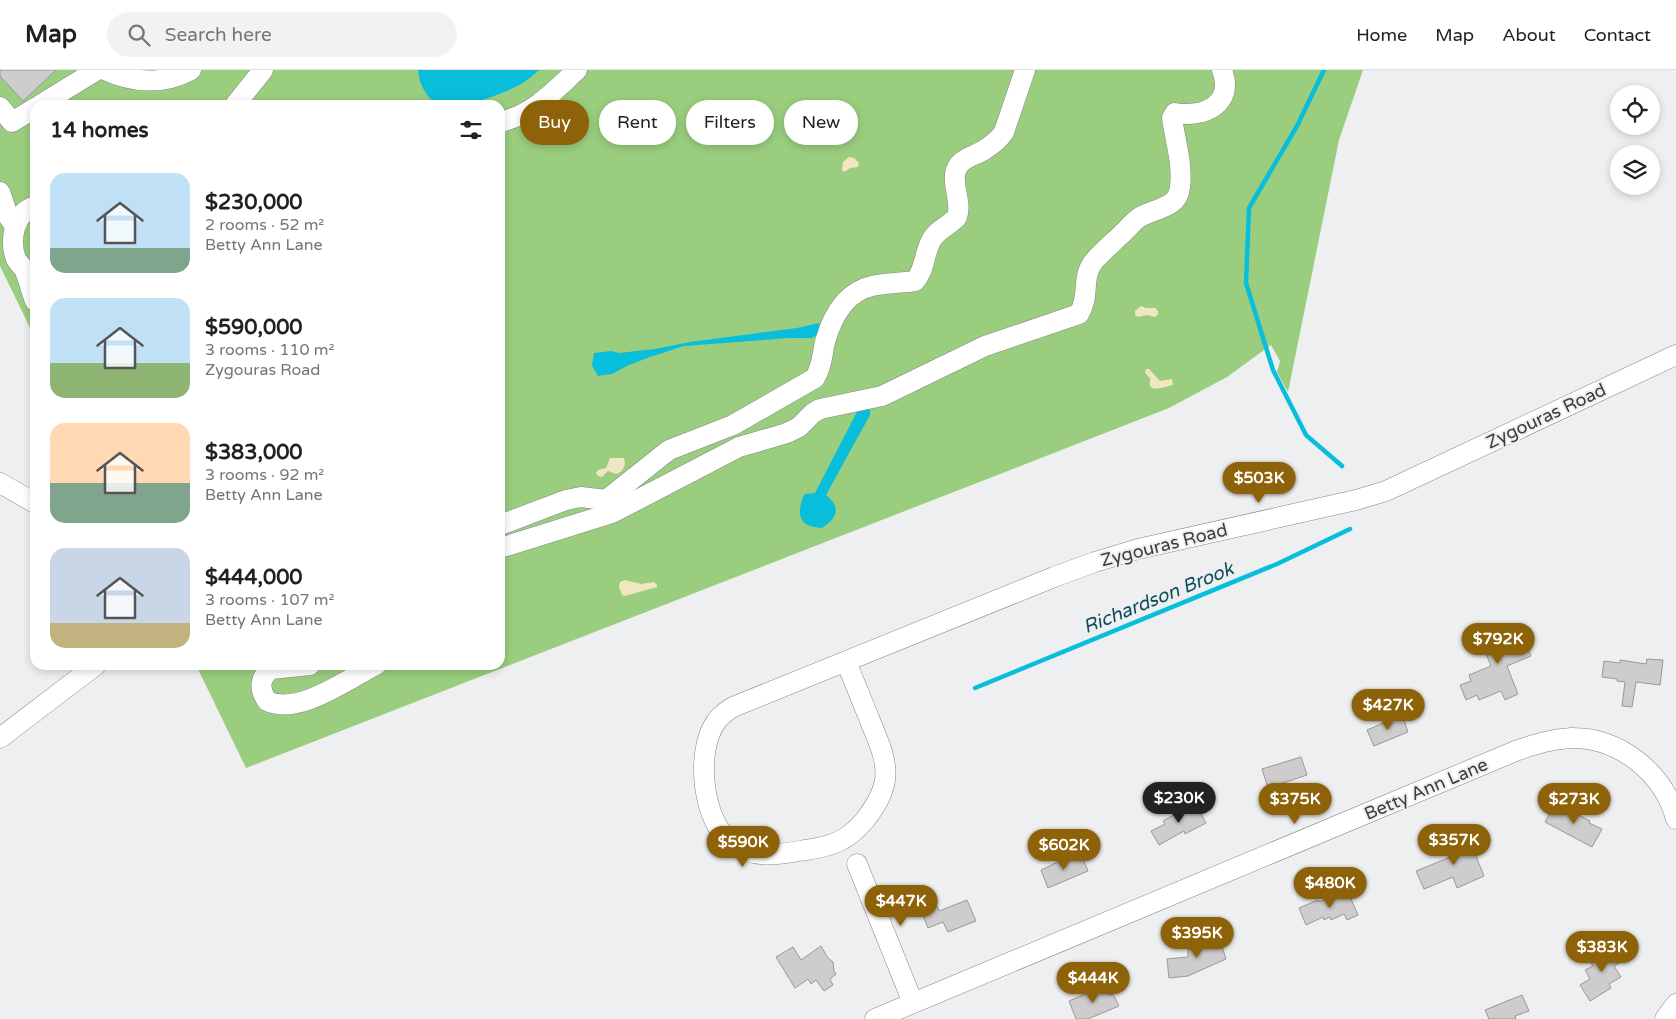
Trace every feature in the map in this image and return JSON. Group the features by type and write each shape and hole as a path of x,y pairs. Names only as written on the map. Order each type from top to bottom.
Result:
{"street":[{"path":"48,100 97,70"},
{"path":"105,70 136,80 149,81 174,78 191,70"},
{"path":"239,100 263,70"},
{"path":"505,120 525,113 537,106 576,70"},
{"path":"505,523 566,500 581,497 606,500 669,450 732,425 815,378 821,367 829,329 845,301 863,289 915,281 920,276 934,236 957,217 959,204 955,174 958,167 962,161 981,152 999,139 1004,132 1026,70"},
{"path":"505,546 612,513 739,447 787,433 799,427 813,413 820,409 882,396 985,346 1079,314 1086,299 1086,279 1095,260 1140,217 1166,207 1178,195 1180,187 1179,163 1172,118 1175,113 1190,114 1203,111 1220,103 1224,94 1222,70"},
{"path":"0,107 12,122 30,111"},
{"path":"0,192 8,216 15,226"},
{"path":"30,210 20,217 15,226 13,238 16,260 25,269 30,285"},
{"name":"Zygouras Road","path":"846,662 885,762 885,780 874,808 852,834 841,842 829,846 774,854 751,852 734,845 724,836 716,824 706,790 704,753 708,736 716,722 727,711 733,708 1054,577 1116,554 1356,500 1386,491 1676,355"},
{"path":"0,483 30,500"},
{"path":"0,738 89,670"},
{"path":"268,670 261,679 263,696 267,701 281,705 299,703 313,698 366,670"},
{"name":"Betty Ann Lane","path":"875,1019 1509,754 1554,739 1592,740 1610,745 1627,753 1642,764 1655,778 1666,794 1676,819"},
{"path":"857,864 913,1003"},
{"path":"1665,1019 1676,1004"}],"green space":[{"path":"0,70 1363,70 1339,140 1288,392 1277,372 1280,361 1271,345 1227,377 1169,408 505,667 505,100 30,100 30,328 0,266"},
{"path":"198,670 497,670 246,768"}],"sand":[{"path":"849,157 854,158 859,163 858,167 850,168 844,172 842,170 843,162"},
{"path":"1141,306 1155,308 1158,311 1158,315 1154,317 1148,315 1138,317 1135,315 1135,311"},
{"path":"1146,369 1149,369 1160,381 1172,379 1173,385 1155,389 1151,387 1150,378 1145,373"},
{"path":"610,458 624,458 625,464 622,471 616,474 608,471 602,477 598,476 596,473 598,470 606,468"},
{"path":"625,580 641,584 654,582 657,587 625,596 622,595 619,587 620,582"}],"water":[{"path":"418,70 539,70 523,83 481,100 432,100 420,80"},
{"path":"819,323 821,332 812,338 684,346 647,358 612,374 598,376 592,366 594,353 611,351 619,353 655,349"},
{"path":"860,406 870,409 870,415 826,495 834,504 836,513 822,528 809,526 803,522 800,515 803,498 805,494 815,493"}],"building":[{"path":"0,70 56,70 23,101 0,76"},
{"path":"1518,624 1531,656 1507,666 1518,694 1505,700 1501,691 1479,700 1477,695 1466,700 1460,685 1471,681 1469,675 1491,666 1480,640"},
{"path":"1647,659 1663,660 1660,685 1636,682 1632,707 1622,706 1625,682 1602,677 1604,661 1620,663 1620,660 1646,664"},
{"path":"1402,715 1408,732 1374,746 1367,730"},
{"path":"1301,757 1307,775 1268,788 1262,769"},
{"path":"1195,803 1206,823 1185,834 1184,831 1159,845 1151,831 1165,824 1163,821"},
{"path":"1555,804 1602,829 1592,847 1545,822"},
{"path":"1467,834 1484,876 1457,888 1453,877 1424,889 1416,871 1453,856 1447,842"},
{"path":"1081,854 1088,871 1048,888 1041,870 1068,857 1068,859"},
{"path":"1347,890 1358,915 1347,920 1344,914 1331,920 1330,917 1324,920 1323,917 1306,925 1299,908"},
{"path":"934,899 939,911 967,900 976,921 948,932 943,922 928,928 919,905"},
{"path":"1219,937 1226,959 1188,976 1169,978 1167,959 1188,957 1188,950"},
{"path":"821,946 828,958 833,962 836,974 830,979 833,985 824,991 816,980 811,984 808,979 795,988 776,957 793,947 801,960"},
{"path":"1615,946 1623,961 1614,966 1621,977 1609,984 1611,988 1590,1001 1580,985 1590,979 1585,970 1593,966 1589,959 1603,950 1605,952"},
{"path":"1104,986 1108,995 1113,994 1119,1006 1088,1019 1076,1019 1069,1001"},
{"path":"1522,995 1529,1011 1515,1016 1516,1019 1489,1019 1485,1010"}],"waterway":[{"name":"Richardson Brook","path":"1324,70 1297,126 1249,208 1246,283 1273,370 1306,435 1342,466"},
{"name":"Richardson Brook","path":"975,688 1277,564 1350,529"}]}
